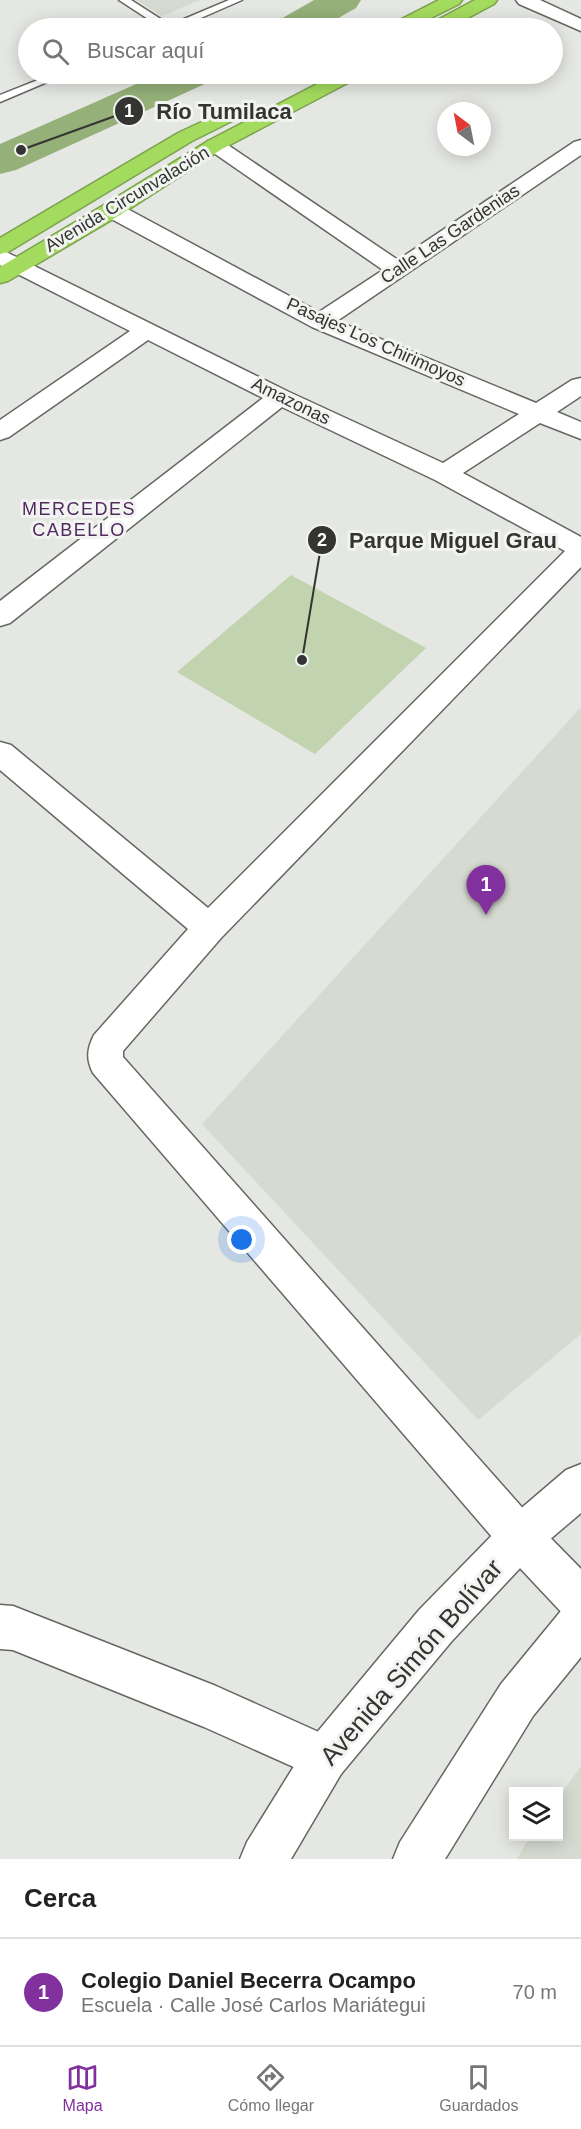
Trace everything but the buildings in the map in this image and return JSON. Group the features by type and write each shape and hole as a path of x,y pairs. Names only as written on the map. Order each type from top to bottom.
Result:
{"highway":[{"path":"418,18 453,0"},
{"path":"454,18 488,0"},
{"name":"Avenida Circunvalación","path":"6,266 112,210 215,145 331,84"},
{"name":"Avenida Circunvalación","path":"0,247 185,137 247,105"}],"street":[{"path":"525,0 581,26"},
{"path":"215,145 398,270"},
{"name":"Calle Las Gardenias","path":"320,322 581,146"},
{"name":"Pasajes Los Chirimoyos","path":"112,210 320,322 541,412 581,431"},
{"name":"Amazonas","path":"6,266 146,330 280,397 444,474 581,550"},
{"path":"0,432 146,330"},
{"path":"444,474 581,385"},
{"path":"0,616 280,397"},
{"path":"581,550 209,928 110,1040 106,1046 105,1062 520,1537 581,1600"},
{"path":"0,753 209,928"},
{"name":"Avenida Simón Bolívar","path":"264,1859 325,1758 435,1626 520,1537 581,1485"},
{"path":"417,1859 517,1700 581,1622"},
{"path":"0,1627 13,1628 216,1709 325,1758"}],"lane":[{"path":"124,0 153,18"},
{"path":"193,18 237,0"},
{"path":"0,99 37,84"}],"shaded area":[{"path":"136,0 200,0 162,16"},
{"path":"581,707 581,1334 478,1420 202,1124"},
{"path":"581,1766 581,1859 517,1859 528,1841 563,1841 563,1791"}],"green space":[{"path":"291,575 426,648 315,754 177,672"}],"waterway":[{"path":"310,18 342,0"},
{"path":"0,161 170,84"}],"place":[{"name":"Río Tumilaca","path":"21,150"},
{"name":"Parque Miguel Grau","path":"302,660"},
{"name":"Colegio Daniel Becerra Ocampo","path":"486,915"}],"district":[{"name":"MERCEDES CABELLO","path":"79,519"}]}
